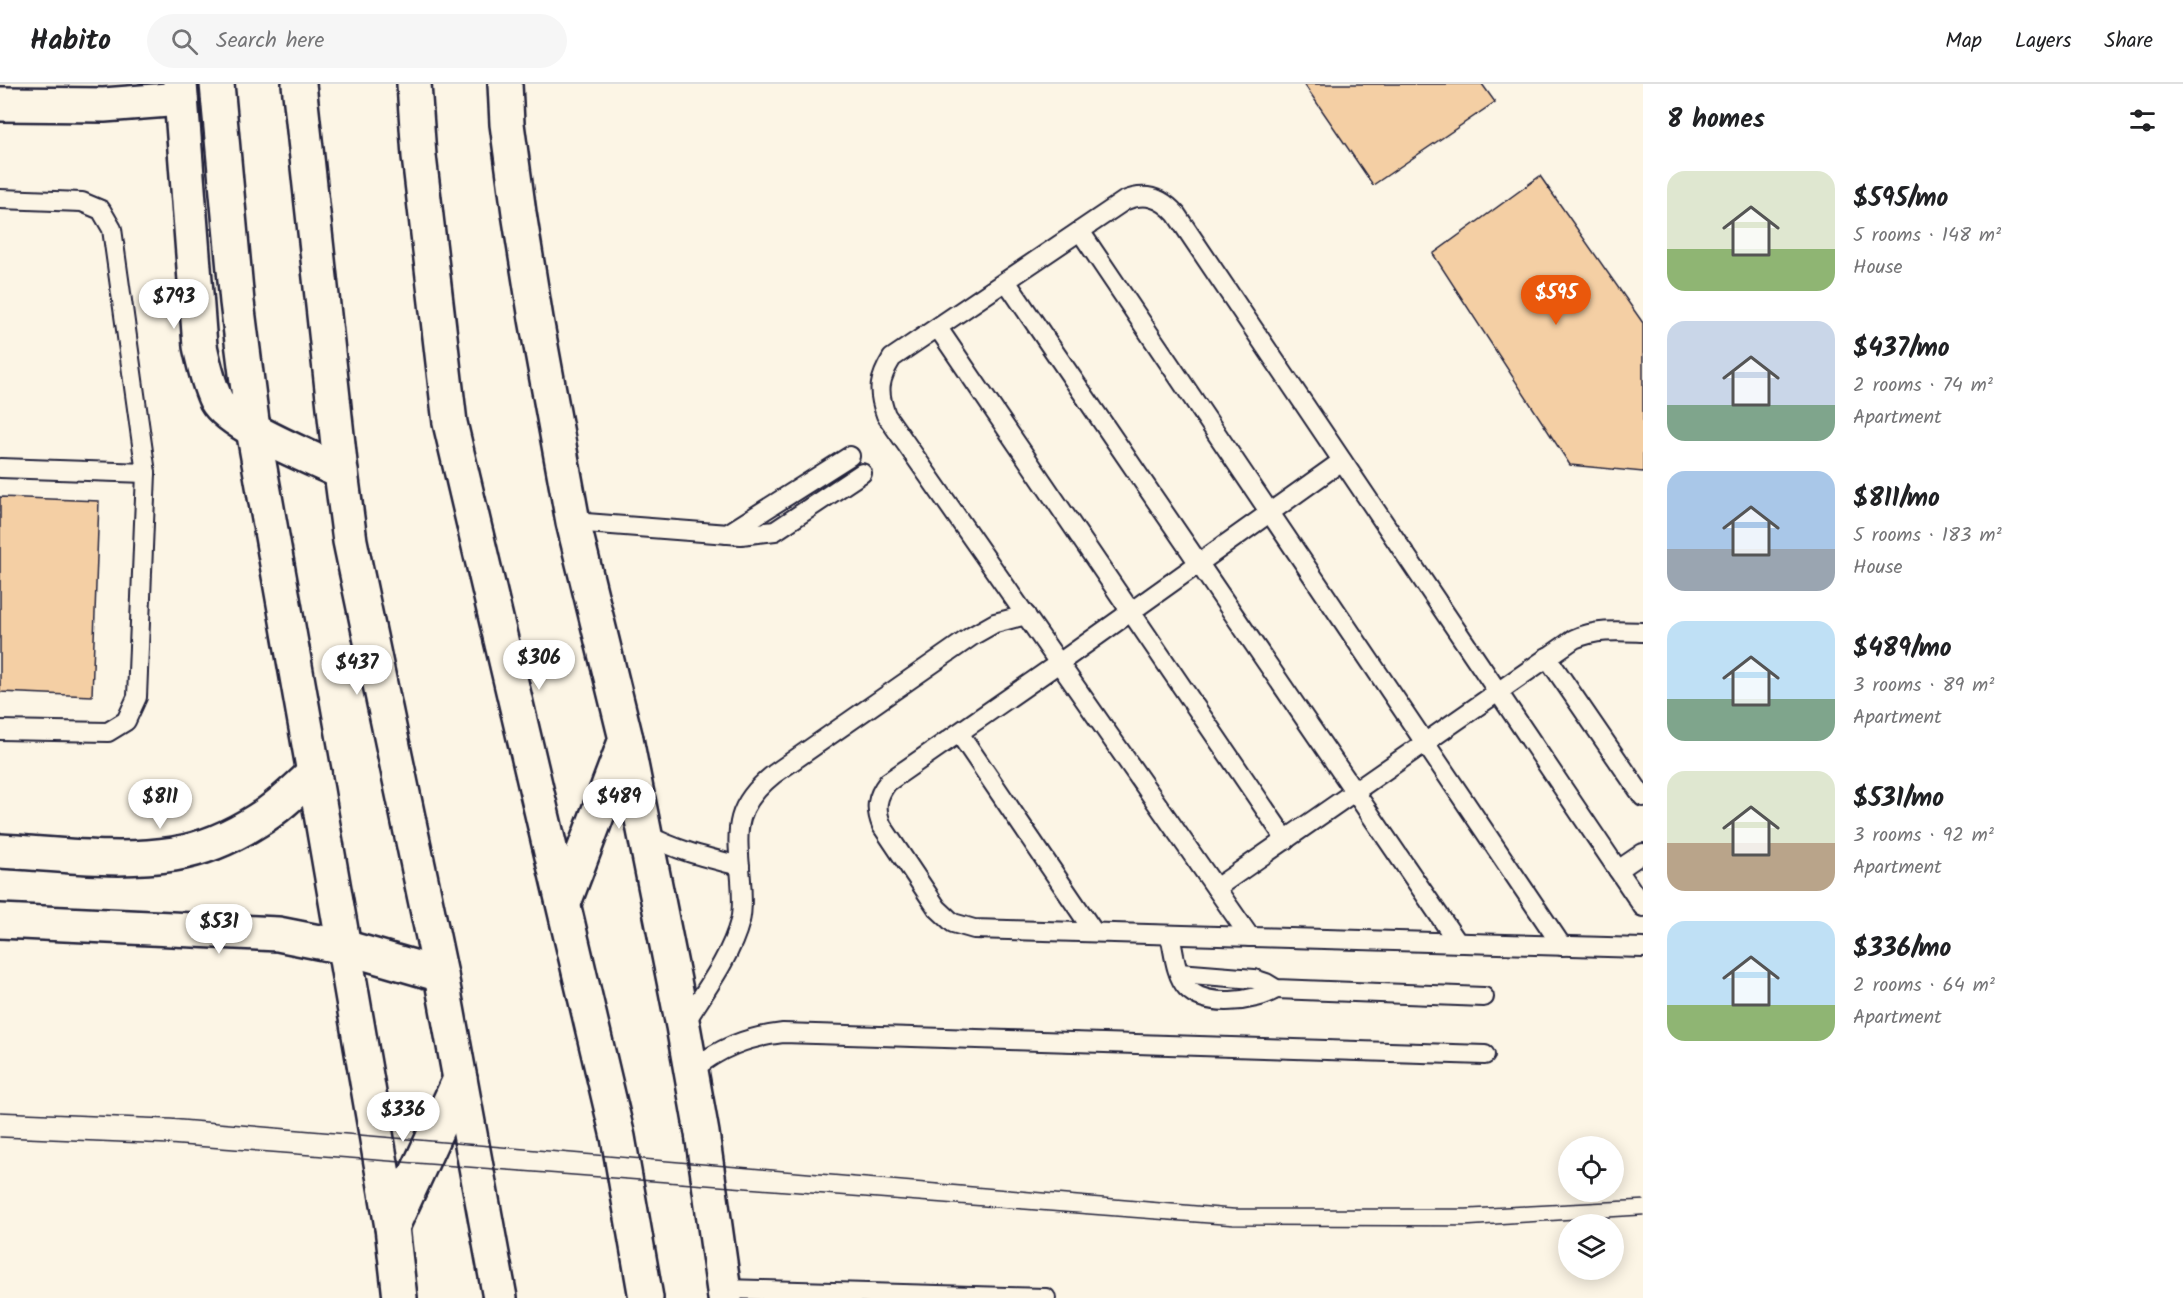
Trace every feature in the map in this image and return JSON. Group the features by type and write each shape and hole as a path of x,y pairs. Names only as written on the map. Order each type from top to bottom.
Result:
{"street":[{"path":"217,84 234,268 253,429 392,1227 400,1298"},
{"path":"299,84 350,541 441,975 500,1298"},
{"path":"414,84 419,156 450,423 618,1137 646,1298"},
{"path":"505,84 507,124 536,320 573,522 626,739 683,1026 725,1295"},
{"path":"0,104 104,105 181,91 200,346 206,375 217,402 231,416 253,429 341,471"},
{"path":"564,903 626,739"},
{"path":"0,851 146,857 176,854 206,846 260,819 314,773"},
{"path":"0,921 244,931 311,939 441,975"},
{"path":"392,1227 460,1079"}],"lane":[{"path":"1250,936 886,415 881,401 880,385 884,370 892,358 1124,201 1134,197 1155,198 1167,204 1183,224 1643,907"},
{"path":"0,199 82,202 101,210 112,229 146,472 136,697 126,721 108,732 0,730"},
{"path":"1080,231 1562,946"},
{"path":"1006,281 1458,943"},
{"path":"938,327 1286,840"},
{"path":"727,534 850,456"},
{"path":"1342,461 888,782 877,801 877,814 882,826 937,908 953,923 974,929 1643,948"},
{"path":"0,468 146,472"},
{"path":"573,522 754,535 775,531 862,473"},
{"path":"683,1026 733,941 741,919 742,893 738,832 741,814 760,785 972,636 995,623 1026,615"},
{"path":"1216,888 1574,639 1593,632 1643,633"},
{"path":"1547,657 1643,797"},
{"path":"959,733 1094,932"},
{"path":"645,834 681,851 740,866"},
{"path":"1618,870 1643,853"},
{"path":"1170,935 1179,973 1254,979 1276,989 1484,997"},
{"path":"691,1071 707,1059 743,1040 783,1033 1485,1055"},
{"path":"725,1295 1046,1298"}],"building":[{"path":"1304,84 1482,84 1495,102 1373,185"},
{"path":"1540,176 1643,323 1643,472 1570,465 1433,254"},
{"path":"0,497 99,501 92,696 0,692"}],"tram line":[{"path":"0,1112 171,1119 1234,1209 1466,1209 1643,1200"},
{"path":"0,1137 166,1144 1233,1225 1466,1226 1643,1215"}]}
